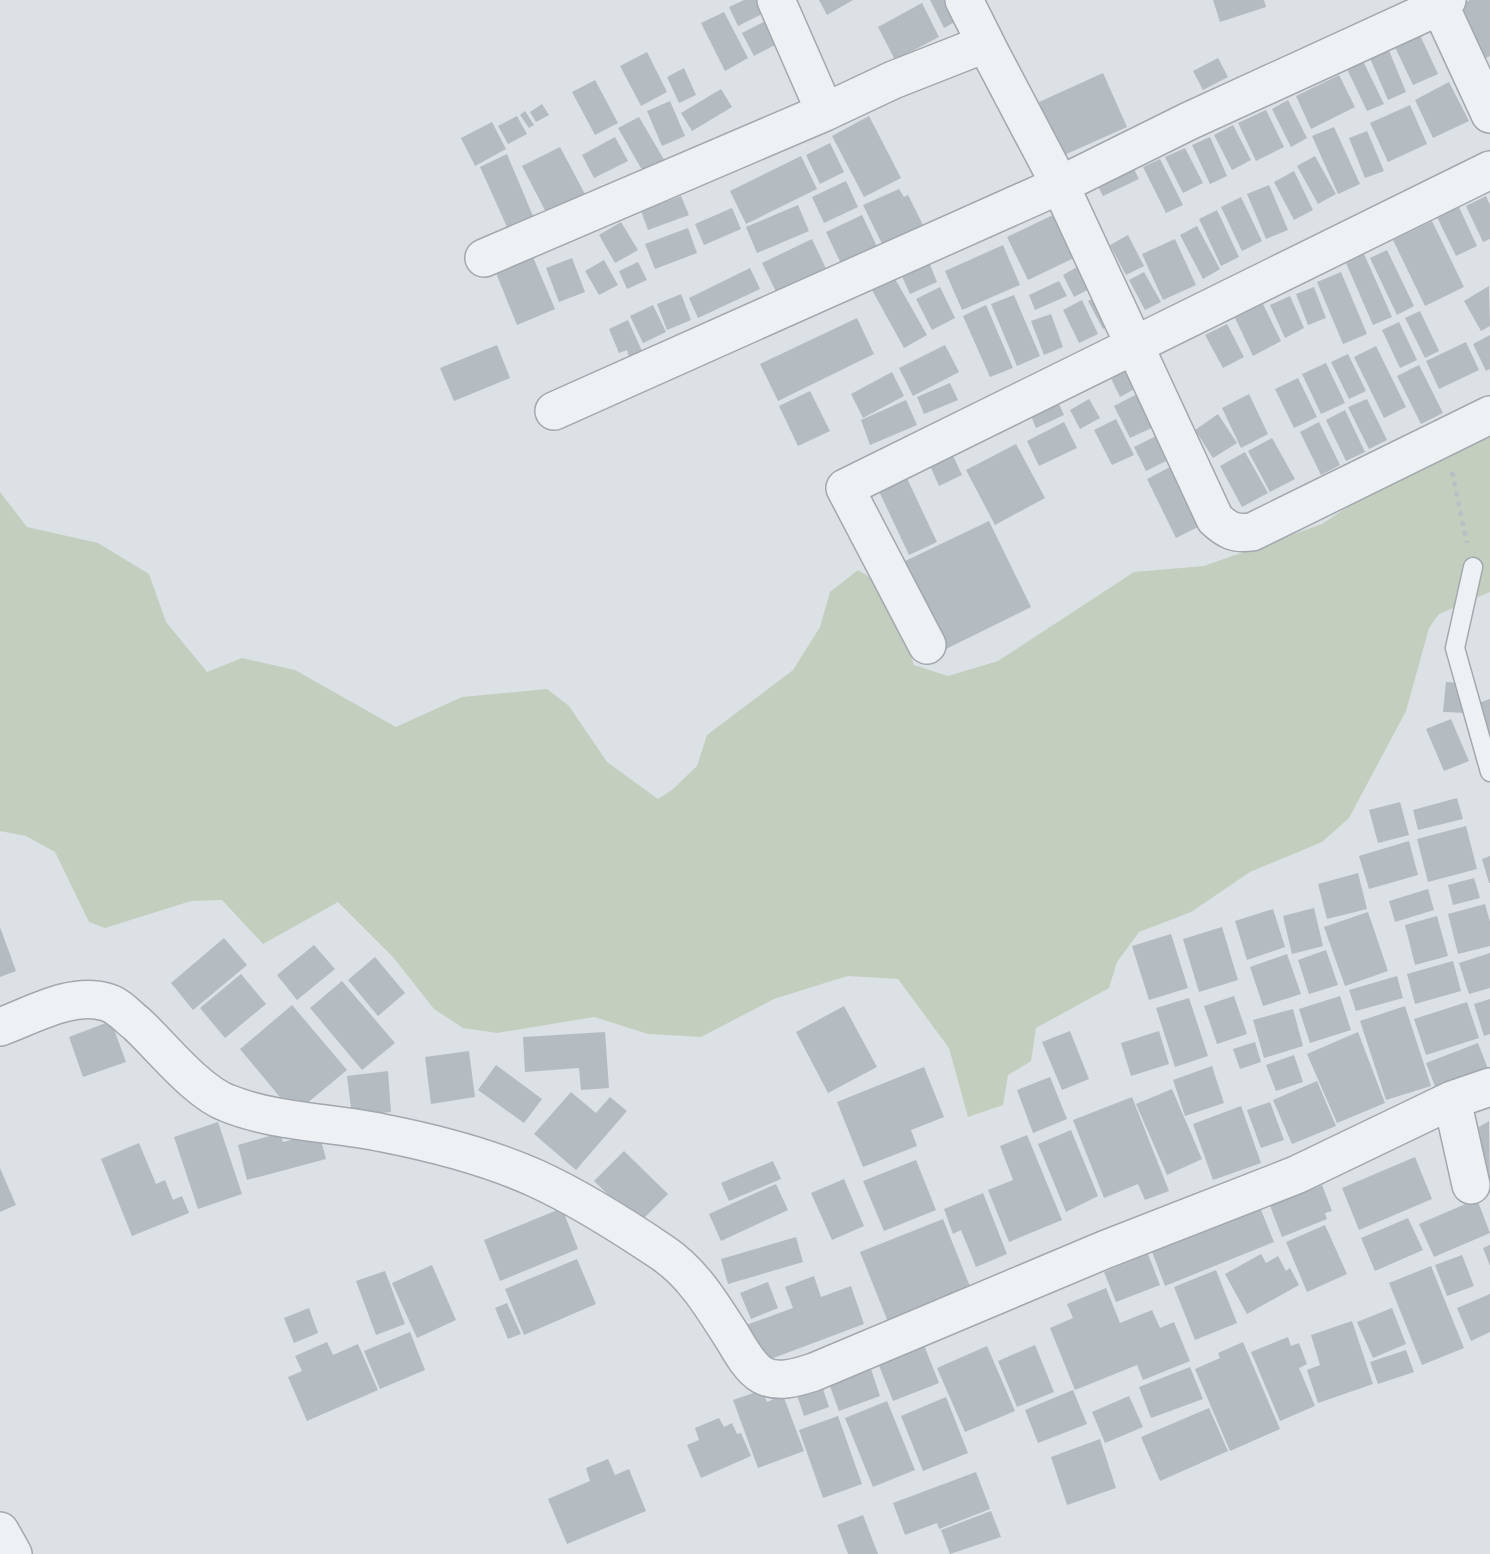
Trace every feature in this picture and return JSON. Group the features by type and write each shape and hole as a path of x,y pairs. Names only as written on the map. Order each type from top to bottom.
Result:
{"street":[{"path":"776,0 825,112"},
{"path":"964,0 1060,185 1215,519 1225,529 1236,534 1252,532 1490,415"},
{"path":"554,411 1060,185 1189,121 1444,3 1490,114"},
{"path":"484,258 965,50 977,47 990,52"},
{"path":"927,645 845,488 1490,170"},
{"path":"0,1027 68,1002 89,999 109,1003 122,1010 207,1091 225,1102 256,1112 419,1140 534,1178 586,1205 679,1264 705,1295 750,1363 762,1375 774,1379 791,1379 814,1372 1104,1250 1296,1175 1452,1100 1490,1087"},
{"path":"1452,1100 1471,1185"},
{"path":"0,1531 13,1554"}],"lane":[{"path":"1472,567 1455,648 1490,772"}],"path":[{"path":"1444,437 1472,567"}],"green space":[{"path":"1490,430 1490,592 1439,614 1429,628 1406,711 1349,818 1322,842 1250,872 1191,912 1139,932 1117,962 1109,988 1036,1028 1031,1061 1008,1075 1003,1105 968,1117 949,1048 898,979 848,976 774,999 701,1037 648,1034 594,1017 497,1033 463,1028 434,1009 393,957 338,902 263,944 222,900 191,901 105,928 89,922 55,852 26,836 0,831 0,492 27,527 98,543 149,574 166,622 207,672 242,658 295,670 396,727 462,697 547,689 569,706 607,762 658,799 672,790 697,766 707,735 793,670 820,627 830,592 858,570 882,585 891,600 914,665 948,676 998,661 1134,572 1204,566 1322,524 1425,455"}],"building":[{"path":"744,0 760,0 766,12 738,26 729,7"},
{"path":"819,0 853,0 827,15"},
{"path":"930,0 951,0 960,19 944,28"},
{"path":"1213,0 1264,0 1266,7 1220,22"},
{"path":"1470,0 1490,0 1490,56 1484,59 1459,5"},
{"path":"922,3 939,37 895,60 878,27"},
{"path":"724,12 748,58 725,71 701,23"},
{"path":"773,17 785,40 754,56 742,33"},
{"path":"1419,33 1438,74 1413,85 1394,45"},
{"path":"1388,48 1406,92 1388,100 1369,56"},
{"path":"647,52 667,92 641,106 620,66"},
{"path":"1218,58 1228,77 1203,90 1193,71"},
{"path":"1363,61 1384,104 1367,111 1347,69"},
{"path":"684,68 696,95 679,103 667,77"},
{"path":"1103,73 1127,127 1062,156 1039,102"},
{"path":"1339,75 1355,107 1311,129 1296,96"},
{"path":"595,80 618,123 595,135 572,92"},
{"path":"1449,82 1469,121 1433,138 1415,100"},
{"path":"721,89 732,107 692,131 681,113"},
{"path":"1288,100 1307,138 1291,147 1272,109"},
{"path":"670,101 685,136 662,146 647,111"},
{"path":"542,104 549,115 536,122 530,112"},
{"path":"1410,105 1427,144 1388,162 1370,123"},
{"path":"1266,110 1284,147 1256,161 1238,123"},
{"path":"525,111 534,125 529,128 520,115"},
{"path":"517,116 527,134 508,144 498,126"},
{"path":"869,116 901,178 864,197 832,136"},
{"path":"639,117 666,163 645,175 618,128"},
{"path":"492,122 506,149 475,166 461,138"},
{"path":"1233,125 1251,160 1232,170 1214,135"},
{"path":"1334,127 1360,184 1338,194 1312,136"},
{"path":"1367,131 1384,171 1365,178 1349,138"},
{"path":"615,137 628,161 594,178 582,155"},
{"path":"1210,137 1227,176 1210,184 1192,145"},
{"path":"830,143 844,172 820,184 806,155"},
{"path":"560,147 587,198 549,218 522,166"},
{"path":"1185,148 1203,183 1183,193 1165,157"},
{"path":"507,154 533,216 507,227 480,167"},
{"path":"801,156 817,189 746,224 730,191"},
{"path":"1315,156 1336,194 1318,204 1297,166"},
{"path":"1128,157 1139,179 1103,196 1092,174"},
{"path":"1160,159 1183,205 1166,213 1143,167"},
{"path":"1294,171 1313,210 1294,220 1274,182"},
{"path":"846,181 858,207 824,223 812,197"},
{"path":"1269,185 1288,230 1266,239 1247,194"},
{"path":"899,189 904,197 908,195 927,233 886,252 863,205"},
{"path":"681,196 689,215 648,230 641,211"},
{"path":"1486,196 1490,205 1490,239 1483,242 1466,206"},
{"path":"1241,197 1262,241 1242,251 1221,207"},
{"path":"798,205 809,231 757,253 746,227"},
{"path":"1458,205 1477,246 1456,256 1436,215"},
{"path":"732,208 741,229 704,245 695,224"},
{"path":"1217,210 1239,257 1221,266 1199,219"},
{"path":"1057,213 1078,256 1028,280 1007,237"},
{"path":"862,215 881,255 845,272 826,232"},
{"path":"1432,221 1464,287 1425,306 1393,240"},
{"path":"621,222 638,250 615,263 599,235"},
{"path":"1197,226 1220,269 1203,279 1180,235"},
{"path":"688,228 697,253 655,269 645,244"},
{"path":"1128,235 1144,266 1126,275 1110,245"},
{"path":"812,239 830,277 780,300 762,263"},
{"path":"1175,239 1196,285 1163,300 1142,254"},
{"path":"1003,245 1020,285 962,310 945,271"},
{"path":"1387,250 1414,306 1397,315 1370,258"},
{"path":"1364,254 1392,317 1373,325 1346,263"},
{"path":"533,257 555,309 517,325 496,273"},
{"path":"927,257 937,282 910,294 899,270"},
{"path":"572,258 585,292 559,302 546,268"},
{"path":"604,260 618,285 599,295 585,271"},
{"path":"638,262 647,280 627,289 619,271"},
{"path":"1084,263 1097,285 1074,297 1063,275"},
{"path":"750,268 760,289 698,318 689,298"},
{"path":"1144,272 1161,302 1145,310 1129,280"},
{"path":"1341,272 1367,334 1343,344 1317,282"},
{"path":"894,277 927,335 904,348 872,290"},
{"path":"1059,281 1067,296 1035,310 1029,295"},
{"path":"1489,286 1490,326 1481,331 1464,301"},
{"path":"940,287 955,318 932,330 916,299"},
{"path":"1314,287 1326,318 1308,325 1296,294"},
{"path":"1103,293 1117,322 1103,329 1088,301"},
{"path":"681,294 691,320 667,330 657,304"},
{"path":"1014,295 1040,356 1017,366 991,304"},
{"path":"1290,296 1304,328 1285,338 1270,305"},
{"path":"1082,300 1098,334 1079,343 1063,310"},
{"path":"1263,304 1281,341 1253,356 1235,318"},
{"path":"653,305 666,332 643,343 630,316"},
{"path":"986,305 1013,368 990,377 963,316"},
{"path":"1420,311 1439,351 1425,358 1405,318"},
{"path":"1051,314 1063,347 1044,355 1031,321"},
{"path":"857,318 874,354 778,401 760,364"},
{"path":"628,320 642,351 629,357 627,350 619,353 609,329"},
{"path":"1399,322 1417,360 1400,368 1382,330"},
{"path":"1227,324 1244,357 1223,368 1205,335"},
{"path":"1490,335 1490,369 1486,371 1473,344"},
{"path":"1466,342 1479,370 1439,389 1426,361"},
{"path":"497,345 510,378 454,401 440,368"},
{"path":"945,345 959,372 913,396 899,368"},
{"path":"1376,346 1406,407 1384,418 1354,357"},
{"path":"1348,354 1366,391 1349,399 1331,362"},
{"path":"1125,356 1140,386 1120,397 1105,366"},
{"path":"1326,363 1345,403 1321,414 1302,374"},
{"path":"1419,365 1443,413 1421,424 1397,376"},
{"path":"892,372 904,396 863,418 851,394"},
{"path":"1298,378 1317,417 1294,428 1275,389"},
{"path":"950,383 958,400 924,414 917,397"},
{"path":"810,391 830,431 798,446 779,406"},
{"path":"1141,392 1158,425 1130,438 1114,406"},
{"path":"1054,393 1064,415 1036,428 1027,406"},
{"path":"1249,394 1268,434 1241,448 1222,408"},
{"path":"1089,399 1100,418 1080,429 1070,410"},
{"path":"1367,399 1387,440 1369,449 1348,407"},
{"path":"906,400 917,425 870,445 861,420"},
{"path":"1345,410 1365,452 1346,461 1326,420"},
{"path":"1218,414 1237,443 1213,458 1195,430"},
{"path":"1116,419 1134,455 1112,465 1094,430"},
{"path":"1064,422 1077,448 1039,466 1027,441"},
{"path":"1319,422 1340,465 1321,475 1300,432"},
{"path":"1158,435 1170,459 1146,471 1134,447"},
{"path":"1272,438 1295,479 1270,492 1248,451"},
{"path":"1016,444 1045,498 995,525 966,470"},
{"path":"950,449 962,475 939,486 927,459"},
{"path":"1245,452 1268,493 1242,507 1220,466"},
{"path":"1170,467 1186,499 1206,523 1176,538 1147,479"},
{"path":"904,472 937,542 909,555 876,485"},
{"path":"989,521 1031,607 944,650 901,563"},
{"path":"1446,682 1470,684 1467,713 1443,712"},
{"path":"1490,699 1490,750 1470,706"},
{"path":"1451,719 1469,761 1444,771 1426,729"},
{"path":"1457,798 1463,819 1418,830 1413,810"},
{"path":"1400,802 1409,835 1378,843 1369,810"},
{"path":"1466,826 1477,869 1428,882 1417,839"},
{"path":"1409,841 1418,875 1369,889 1359,856"},
{"path":"1490,856 1490,883 1489,883 1482,859"},
{"path":"1358,873 1367,909 1327,919 1318,884"},
{"path":"1474,878 1480,898 1453,905 1448,885"},
{"path":"1428,889 1434,910 1395,922 1389,901"},
{"path":"1485,904 1490,922 1490,946 1458,954 1448,914"},
{"path":"1314,908 1323,946 1292,954 1283,916"},
{"path":"1273,909 1285,947 1247,960 1235,921"},
{"path":"1368,912 1388,971 1345,986 1324,927"},
{"path":"1437,916 1448,956 1415,965 1405,925"},
{"path":"0,927 16,971 0,977"},
{"path":"1222,927 1238,980 1199,992 1183,939"},
{"path":"1171,934 1188,988 1149,1000 1132,946"},
{"path":"224,938 247,965 193,1010 171,983"},
{"path":"314,945 335,969 297,1000 277,975"},
{"path":"1326,950 1338,985 1309,994 1298,960"},
{"path":"1490,953 1490,988 1469,994 1459,963"},
{"path":"1287,954 1301,994 1263,1006 1250,967"},
{"path":"375,957 405,993 378,1016 348,980"},
{"path":"1453,961 1461,991 1415,1004 1407,974"},
{"path":"241,974 266,1004 225,1038 200,1008"},
{"path":"1397,976 1403,998 1356,1011 1349,990"},
{"path":"342,981 395,1043 362,1070 310,1008"},
{"path":"1234,996 1247,1034 1217,1044 1204,1006"},
{"path":"1340,996 1351,1030 1310,1043 1299,1009"},
{"path":"1189,998 1208,1056 1175,1067 1156,1008"},
{"path":"1490,999 1490,1034 1484,1036 1474,1004"},
{"path":"1467,1002 1479,1038 1426,1055 1414,1019"},
{"path":"292,1005 347,1070 294,1114 240,1049"},
{"path":"844,1006 877,1067 828,1093 796,1032"},
{"path":"1405,1006 1431,1086 1386,1100 1360,1021"},
{"path":"1293,1009 1303,1046 1264,1058 1253,1020"},
{"path":"111,1021 126,1062 83,1077 69,1037"},
{"path":"1070,1031 1089,1079 1062,1090 1042,1042"},
{"path":"1159,1031 1169,1064 1131,1076 1121,1043"},
{"path":"605,1032 609,1088 581,1090 579,1068 525,1072 523,1037"},
{"path":"1358,1032 1385,1103 1337,1123 1307,1054"},
{"path":"1255,1042 1261,1062 1240,1069 1233,1049"},
{"path":"1478,1043 1490,1074 1441,1102 1426,1063"},
{"path":"469,1051 475,1097 431,1104 425,1057"},
{"path":"1294,1055 1303,1082 1276,1091 1266,1065"},
{"path":"496,1065 542,1099 524,1123 478,1090"},
{"path":"1212,1066 1224,1103 1185,1116 1173,1080"},
{"path":"924,1067 944,1117 911,1130 917,1146 863,1167 837,1102"},
{"path":"388,1071 391,1112 352,1116 347,1076"},
{"path":"1050,1077 1067,1119 1033,1133 1017,1090"},
{"path":"1317,1081 1336,1126 1292,1144 1273,1100"},
{"path":"1172,1089 1202,1159 1167,1175 1136,1104"},
{"path":"571,1092 596,1113 610,1097 627,1111 576,1170 534,1134"},
{"path":"1132,1097 1169,1191 1145,1200 1138,1184 1104,1198 1073,1120"},
{"path":"1270,1102 1284,1140 1261,1148 1247,1110"},
{"path":"1241,1106 1261,1163 1213,1180 1193,1124"},
{"path":"1489,1121 1490,1183 1485,1186 1462,1137"},
{"path":"218,1122 242,1194 198,1209 174,1137"},
{"path":"1071,1130 1098,1196 1066,1212 1038,1144"},
{"path":"280,1133 283,1142 319,1133 326,1159 247,1180 238,1145"},
{"path":"1027,1135 1062,1220 1009,1242 988,1190 1013,1180 1000,1146"},
{"path":"139,1143 156,1184 165,1180 173,1200 182,1196 189,1213 132,1236 101,1159"},
{"path":"624,1151 668,1194 638,1224 594,1181"},
{"path":"1415,1157 1432,1199 1359,1230 1342,1188"},
{"path":"916,1160 936,1210 884,1231 863,1181"},
{"path":"773,1161 781,1179 729,1201 721,1183"},
{"path":"0,1168 16,1205 0,1212"},
{"path":"844,1179 864,1226 832,1240 811,1193"},
{"path":"1312,1180 1315,1188 1322,1185 1332,1211 1325,1213 1327,1219 1282,1237 1267,1198"},
{"path":"776,1184 788,1210 721,1241 709,1214"},
{"path":"983,1193 1007,1254 976,1267 961,1230 953,1234 944,1209"},
{"path":"1477,1199 1490,1233 1434,1257 1419,1224"},
{"path":"1259,1205 1274,1242 1165,1286 1151,1249"},
{"path":"562,1208 578,1249 500,1281 484,1240"},
{"path":"1408,1218 1423,1250 1375,1271 1361,1238"},
{"path":"943,1219 971,1289 888,1322 860,1252"},
{"path":"1325,1225 1347,1274 1307,1292 1286,1242"},
{"path":"796,1237 803,1262 728,1284 721,1259"},
{"path":"1490,1245 1490,1266 1483,1248"},
{"path":"1148,1254 1160,1285 1116,1302 1104,1272"},
{"path":"1261,1254 1266,1263 1278,1256 1286,1271 1290,1268 1299,1285 1247,1314 1225,1274"},
{"path":"1462,1255 1474,1286 1447,1296 1435,1265"},
{"path":"577,1259 596,1304 524,1335 505,1289"},
{"path":"432,1265 456,1320 417,1338 392,1283"},
{"path":"1431,1266 1464,1348 1422,1365 1389,1283"},
{"path":"1216,1270 1237,1323 1195,1340 1174,1287"},
{"path":"385,1271 405,1324 376,1335 356,1281"},
{"path":"814,1276 821,1297 851,1286 864,1324 760,1363 746,1325 793,1308 785,1287"},
{"path":"768,1282 778,1308 751,1319 740,1293"},
{"path":"1106,1288 1120,1323 1152,1310 1160,1328 1174,1322 1190,1361 1143,1380 1137,1365 1075,1390 1050,1328 1073,1318 1067,1304"},
{"path":"1490,1294 1490,1332 1471,1341 1457,1308"},
{"path":"507,1303 521,1334 508,1339 495,1308"},
{"path":"309,1308 318,1333 294,1343 284,1318"},
{"path":"1392,1308 1406,1344 1373,1358 1357,1322"},
{"path":"1352,1321 1373,1384 1318,1403 1307,1370 1320,1365 1311,1335"},
{"path":"410,1332 425,1370 380,1389 364,1351"},
{"path":"1288,1337 1291,1346 1299,1343 1307,1364 1299,1368 1315,1406 1280,1421 1251,1352"},
{"path":"327,1342 333,1355 358,1344 378,1390 307,1421 288,1377 302,1371 295,1356"},
{"path":"1243,1342 1280,1429 1230,1451 1195,1369 1220,1358 1218,1353"},
{"path":"924,1345 939,1383 893,1401 878,1363"},
{"path":"1035,1345 1054,1392 1017,1407 998,1361"},
{"path":"987,1346 1015,1411 965,1432 937,1368"},
{"path":"1406,1350 1414,1372 1378,1384 1370,1362"},
{"path":"870,1366 880,1396 839,1411 828,1381"},
{"path":"1190,1367 1203,1399 1151,1418 1139,1387"},
{"path":"821,1383 829,1407 804,1416 796,1392"},
{"path":"762,1390 767,1402 783,1395 804,1451 758,1468 733,1400"},
{"path":"1073,1390 1087,1424 1038,1443 1025,1410"},
{"path":"1129,1396 1143,1427 1105,1443 1092,1412"},
{"path":"946,1397 968,1453 923,1471 901,1416"},
{"path":"887,1401 915,1470 873,1487 845,1418"},
{"path":"1209,1408 1228,1451 1160,1481 1141,1437"},
{"path":"838,1416 862,1484 823,1498 799,1430"},
{"path":"719,1418 724,1427 732,1423 737,1434 741,1433 751,1456 701,1478 687,1445 699,1440 695,1428"},
{"path":"1100,1439 1116,1488 1067,1505 1051,1457"},
{"path":"608,1459 615,1475 629,1469 646,1511 567,1544 548,1499 590,1481 586,1468"},
{"path":"976,1472 990,1509 939,1529 937,1523 905,1535 893,1503"},
{"path":"991,1511 1001,1537 950,1554 941,1530"},
{"path":"863,1515 878,1554 848,1554 837,1525"}]}
